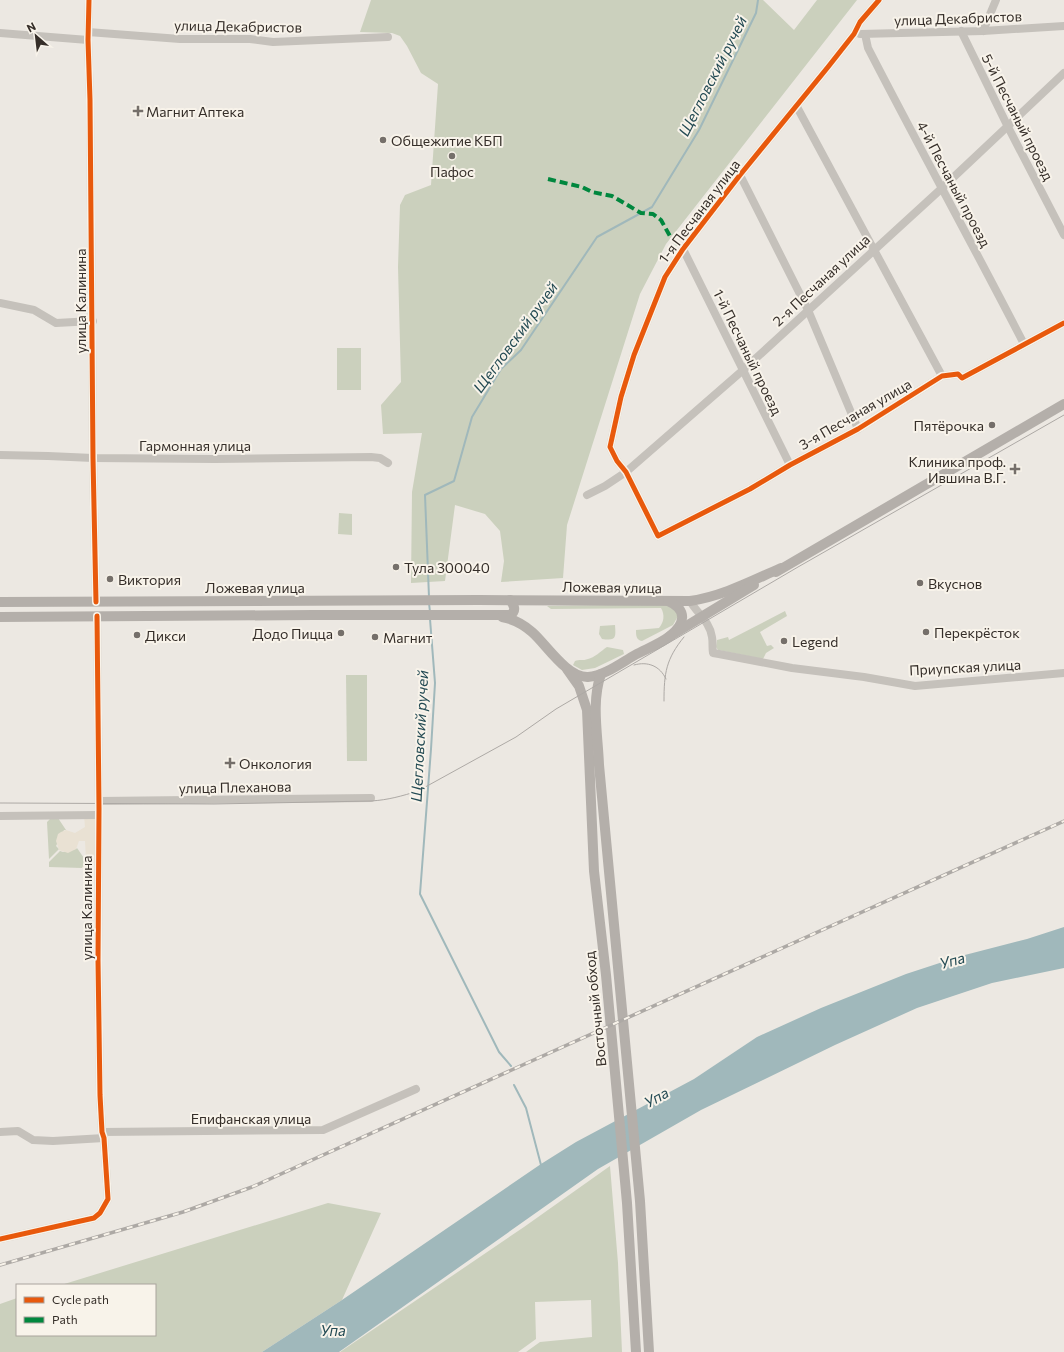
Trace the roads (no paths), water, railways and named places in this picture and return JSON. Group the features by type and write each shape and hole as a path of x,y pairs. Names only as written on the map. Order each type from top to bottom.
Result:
{"main road":[{"path":"670,636 781,568 1064,404"},
{"path":"668,601 690,601 709,598 781,568"},
{"path":"401,615 397,604 402,600"},
{"name":"Ложевая улица","path":"0,602 402,600 668,601 675,604 679,608 682,613 682,619 680,625 670,636 601,674 588,677 579,676 567,669 532,632 521,624 505,618 487,615"},
{"name":"Ложевая улица","path":"0,617 510,615 514,613 515,610 514,605 510,600"},
{"name":"улица Калинина","path":"96,602 97,616"},
{"name":"Восточный обход","path":"567,669 579,686 587,710 594,871 606,975 627,1204 636,1352"},
{"name":"Восточный обход","path":"601,674 597,685 596,704 599,765 620,972 640,1201 650,1352"}],"street":[{"name":"улица Калинина","path":"89,0 88,36 96,602"},
{"name":"1-я Песчаная улица","path":"658,536 626,472 612,453 610,447 621,397 634,355 665,276 682,249 740,175 797,107 854,34 860,22 879,0"},
{"path":"983,31 996,0"},
{"name":"улица Декабристов","path":"854,34 983,31 1064,26"},
{"name":"5-й Песчаный проезд","path":"960,31 1064,235"},
{"name":"улица Декабристов","path":"0,33 180,39 250,39 273,42 388,37"},
{"name":"4-й Песчаный проезд","path":"865,34 868,48 1024,344"},
{"name":"2-я Песчаная улица","path":"587,495 605,486 626,472 742,370 941,189 1064,73"},
{"path":"797,107 942,376 958,374 962,378 1064,323"},
{"path":"740,175 808,310 858,429"},
{"name":"1-й Песчаный проезд","path":"682,249 790,465"},
{"path":"0,303 34,310 56,323 93,321"},
{"name":"3-я Песчаная улица","path":"658,536 750,489 790,465 858,429 942,376"},
{"name":"Гармонная улица","path":"0,455 93,458 216,459 371,457 380,458 388,463"},
{"name":"Приупская улица","path":"690,601 696,611 703,617 712,636 713,653 792,668 864,677 915,686 1064,673"},
{"name":"улица Калинина","path":"0,1239 94,1218 100,1213 108,1199 103,1135 98,960 99,815 97,616"},
{"name":"улица Плеханова","path":"98,801 371,798"},
{"path":"0,816 99,815"},
{"name":"Епифанская улица","path":"0,1132 18,1131 33,1140 54,1141 103,1135 323,1130 416,1089"}],"water":[{"name":"Упа","path":"1064,927 1064,968 992,983 917,1008 835,1045 701,1110 598,1169 339,1352 262,1352 342,1300 541,1164 576,1142 694,1079 757,1037 821,1008 906,974 961,956 1027,939"}],"waterway":[{"name":"Щегловский ручей","path":"429,597 425,495 454,481 472,417 501,369 521,350 597,237 652,207 699,130 756,13 758,0"},
{"name":"Щегловский ручей","path":"429,603 430,612"},
{"name":"Щегловский ручей","path":"430,619 435,683 420,894 499,1052 511,1066"},
{"name":"Щегловский ручей","path":"514,1085 526,1108 541,1165"}],"tram line":[{"path":"0,803 214,804 371,801 395,798 418,791 516,737 556,709 798,567 1064,415"},
{"path":"664,701 667,667 673,652 684,637"},
{"path":"634,665 649,664 657,668 666,679"}],"railway":[{"path":"0,1265 183,1212 252,1187 1064,821"}],"place":[{"name":"Магнит Аптека","path":"138,111"},
{"name":"Общежитие КБП","path":"383,140"},
{"name":"Пафос","path":"452,156"},
{"name":"Пятёрочка","path":"992,425"},
{"name":"Клиника проф. Ившина В.Г.","path":"1015,469"},
{"name":"Тула 300040","path":"396,567"},
{"name":"Виктория","path":"110,579"},
{"name":"Вкуснов","path":"920,583"},
{"name":"Перекрёсток","path":"926,632"},
{"name":"Додо Пицца","path":"341,633"},
{"name":"Дикси","path":"137,635"},
{"name":"Магнит","path":"375,637"},
{"name":"Legend","path":"784,641"},
{"name":"Онкология","path":"230,763"}]}
